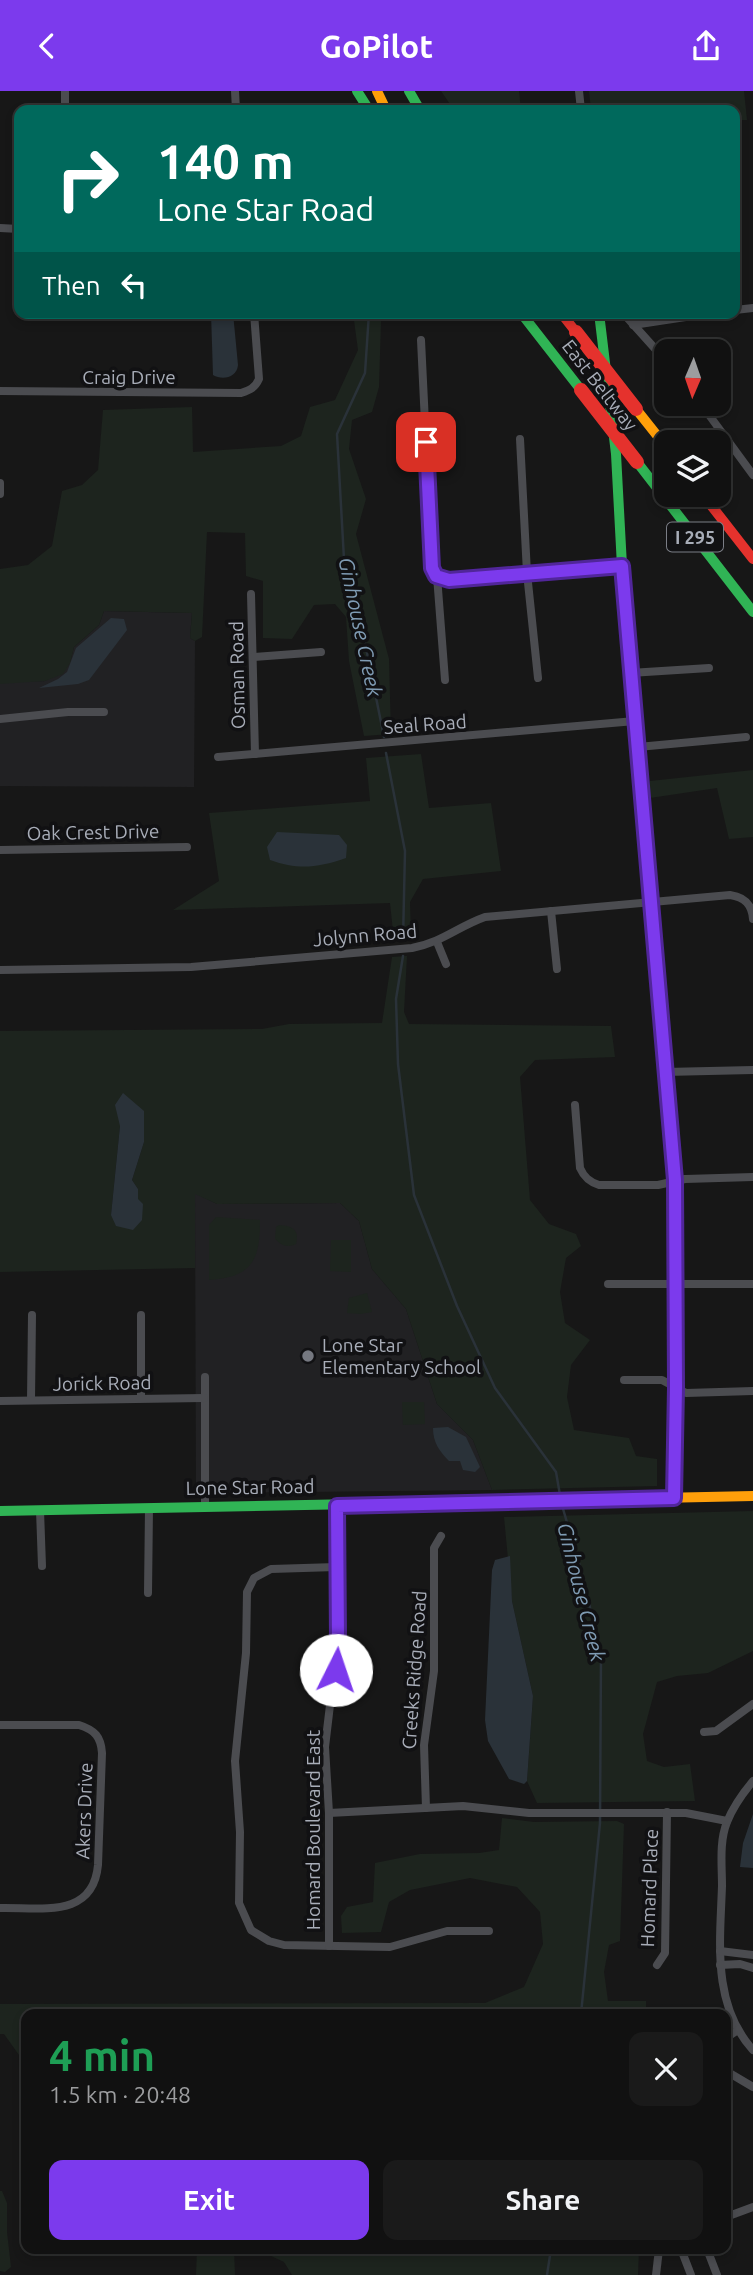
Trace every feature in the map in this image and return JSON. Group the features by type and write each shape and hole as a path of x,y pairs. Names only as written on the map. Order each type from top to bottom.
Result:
{"main road":[{"name":"East Beltway","path":"527,319 753,612"},
{"name":"East Beltway","path":"566,319 654,432"},
{"path":"600,319 616,454 622,566 675,1180 674,1498"},
{"name":"I 295","path":"712,507 753,559"},
{"name":"Lone Star Road","path":"0,1511 753,1496"}],"street":[{"name":"Craig Drive","path":"0,391 241,393 256,386 259,371 255,319"},
{"path":"628,319 654,348"},
{"path":"633,325 672,319"},
{"path":"421,340 432,568 436,576 445,680"},
{"path":"711,417 753,475"},
{"path":"520,439 527,573 538,678"},
{"path":"0,482 0,494"},
{"path":"436,576 449,580 622,566"},
{"name":"Osman Road","path":"251,594 255,754"},
{"path":"253,657 321,652"},
{"path":"631,673 709,668"},
{"path":"0,719 68,712 104,712"},
{"name":"Seal Road","path":"218,757 635,721"},
{"path":"638,747 746,737"},
{"name":"Oak Crest Drive","path":"0,850 187,847"},
{"name":"Jolynn Road","path":"0,970 191,967 412,947 438,942 485,917 730,895 738,896 749,905 753,919"},
{"path":"551,911 557,969"},
{"path":"438,942 446,964"},
{"path":"665,1072 753,1070"},
{"path":"575,1105 580,1168 583,1175 592,1182 608,1185 658,1185 675,1180 753,1177"},
{"path":"608,1284 753,1284"},
{"path":"31,1401 32,1315"},
{"path":"141,1315 141,1398"},
{"path":"205,1377 205,1506"},
{"path":"624,1380 662,1380 686,1393 753,1391"},
{"name":"Jorick Road","path":"0,1401 204,1398"},
{"name":"Homard Boulevard East","path":"329,1946 326,1747 338,1638 337,1506"},
{"path":"149,1508 149,1593"},
{"path":"40,1510 42,1566"},
{"name":"Creeks Ridge Road","path":"426,1808 425,1745 434,1671 434,1548 440,1536"},
{"path":"336,1567 271,1569 254,1578 247,1593 246,1653 235,1762 240,1832 239,1903 251,1930 269,1941 284,1944 390,1947 447,1931 489,1931"},
{"path":"704,1732 716,1731 753,1705"},
{"name":"Akers Drive","path":"0,1725 70,1723 90,1728 100,1740 102,1753 97,1879 87,1897 81,1902 66,1906 0,1908"},
{"path":"729,2009 720,1965 723,1845 727,1821 753,1781"},
{"path":"329,1813 463,1806 528,1813 667,1812 701,1814 727,1821"},
{"name":"Homard Place","path":"657,1965 665,1952 667,1812"},
{"path":"720,1951 752,1963"},
{"path":"720,1965 752,1963"},
{"path":"731,2014 738,2030 753,2050"},
{"path":"731,2035 738,2030"},
{"path":"731,2074 753,2087"},
{"path":"731,2215 753,2207"},
{"path":"656,2275 658,2254"},
{"path":"683,2254 691,2275"},
{"path":"709,2254 717,2275"}],"shaded area":[{"path":"441,91 519,91 520,105 451,105"},
{"path":"589,91 744,91 747,120 740,120 740,105 590,105"},
{"path":"211,319 234,319 237,369 229,377 213,375"},
{"path":"354,319 382,319 379,387 372,412 352,420 349,449 366,499 356,534 389,659 391,734 364,736 349,661 346,617 335,604 314,605 292,639 263,638 263,581 246,576 245,533 207,532 202,637 195,641 190,638 192,613 104,611 99,625 74,647 70,663 63,674 45,681 0,684 0,569 28,565 52,546 62,491 82,485 98,470 103,410 192,407 193,452 281,446 301,436 310,407 335,400 358,350"},
{"path":"104,611 192,613 190,638 195,641 194,787 0,786 1,682 45,681 70,662 74,647 99,625"},
{"path":"111,618 124,619 127,630 89,680 78,684 39,688 67,672 76,648"},
{"path":"421,754 429,808 491,803 501,871 423,879 410,902 411,939 394,941 390,903 173,910 219,881 209,813 370,801 366,758"},
{"path":"753,770 753,837 729,839 717,788 650,798 650,781"},
{"path":"277,832 339,835 347,845 346,858 308,867 270,860 267,847"},
{"path":"407,956 404,1012 409,1024 611,1026 615,1057 535,1060 520,1077 530,1200 549,1224 576,1234 581,1246 566,1258 560,1292 565,1323 590,1340 571,1365 567,1397 574,1430 629,1438 636,1456 657,1459 657,1486 492,1490 473,1440 437,1404 406,1309 372,1269 359,1221 340,1203 217,1204 195,1194 195,1268 0,1272 0,1031 262,1029 289,1024 382,1023 392,957","holes":["120,1126 144,1142 132,1180 138,1189 138,1199 111,1215"]},
{"path":"123,1093 144,1111 144,1142 132,1180 138,1189 138,1199 143,1204 142,1220 133,1230 116,1226 111,1215 120,1126 115,1105"},
{"name":"Lone Star Elementary School","path":"195,1193 217,1204 340,1203 359,1221 372,1269 406,1309 437,1404 473,1440 492,1490 196,1493"},
{"path":"216,1217 260,1220 260,1234 255,1256 244,1271 209,1280 209,1225"},
{"path":"287,1226 296,1232 296,1244 285,1246 275,1239 276,1227"},
{"path":"331,1240 351,1240 351,1272 330,1271"},
{"path":"367,1293 372,1312 347,1313 349,1298"},
{"path":"402,1402 424,1402 425,1424 403,1425"},
{"path":"448,1427 466,1437 480,1467 475,1472 463,1470 460,1461 449,1461 435,1442 433,1428"},
{"path":"753,1511 753,1651 708,1673 677,1676 657,1682 643,1734 647,1761 664,1767 690,1764 695,1801 537,1803 527,1781 533,1696 512,1601 504,1517"},
{"path":"510,1556 512,1601 533,1696 527,1781 524,1784 509,1779 488,1741 485,1720 492,1570 495,1560"},
{"path":"753,1814 753,1868 740,1867 743,1843"},
{"path":"502,1818 534,1822 617,1821 624,1824 620,1941 609,1945 604,1972 608,2001 646,2001 646,2009 21,2009 21,2180 19,2055 4,2034 0,2034 0,2004 485,2003 524,1987 543,1944 540,1912 517,1887 470,1878 410,1890 389,1902 381,1932 342,1933 341,1916 347,1907 373,1902 375,1863 420,1854 499,1850"},
{"path":"0,2191 7,2203 11,2267 5,2272 0,2271"},
{"path":"197,2254 234,2254 235,2275 196,2275"},
{"path":"267,2254 639,2254 638,2275 292,2275 284,2262"}],"waterway":[{"name":"Ginhouse Creek","path":"369,319 365,373 337,434 345,577 365,643 384,737"},
{"name":"Ginhouse Creek","path":"386,753 405,851 403,940"},
{"name":"Ginhouse Creek","path":"403,956 396,999 398,1064 414,1195 457,1306 495,1388 556,1472 560,1495"},
{"name":"Ginhouse Creek","path":"561,1502 601,1654 600,1823 581,2009"},
{"name":"Ginhouse Creek","path":"547,2275 550,2254"}],"traffic: fast":[{"path":"357,91 366,105"},
{"path":"409,91 417,105"},
{"path":"526,319 581,390"},
{"path":"600,319 616,454 622,566 650,894"},
{"path":"637,462 753,612"},
{"path":"0,1511 564,1500"}],"traffic: slow":[{"path":"377,91 384,105"},
{"path":"636,409 654,432"},
{"path":"650,894 675,1180 675,1276"},
{"path":"564,1500 753,1496"}],"traffic: jam":[{"path":"566,319 576,332"},
{"path":"576,332 636,409"},
{"path":"581,390 637,462"},
{"path":"712,507 753,559"},
{"path":"674,1498 675,1276"}],"place":[{"name":"Lone Star Elementary School","path":"308,1356"}],"route":[{"path":"336,1670 337,1506 674,1498 675,1180 622,566 449,580 436,576 432,568 426,442"}]}
